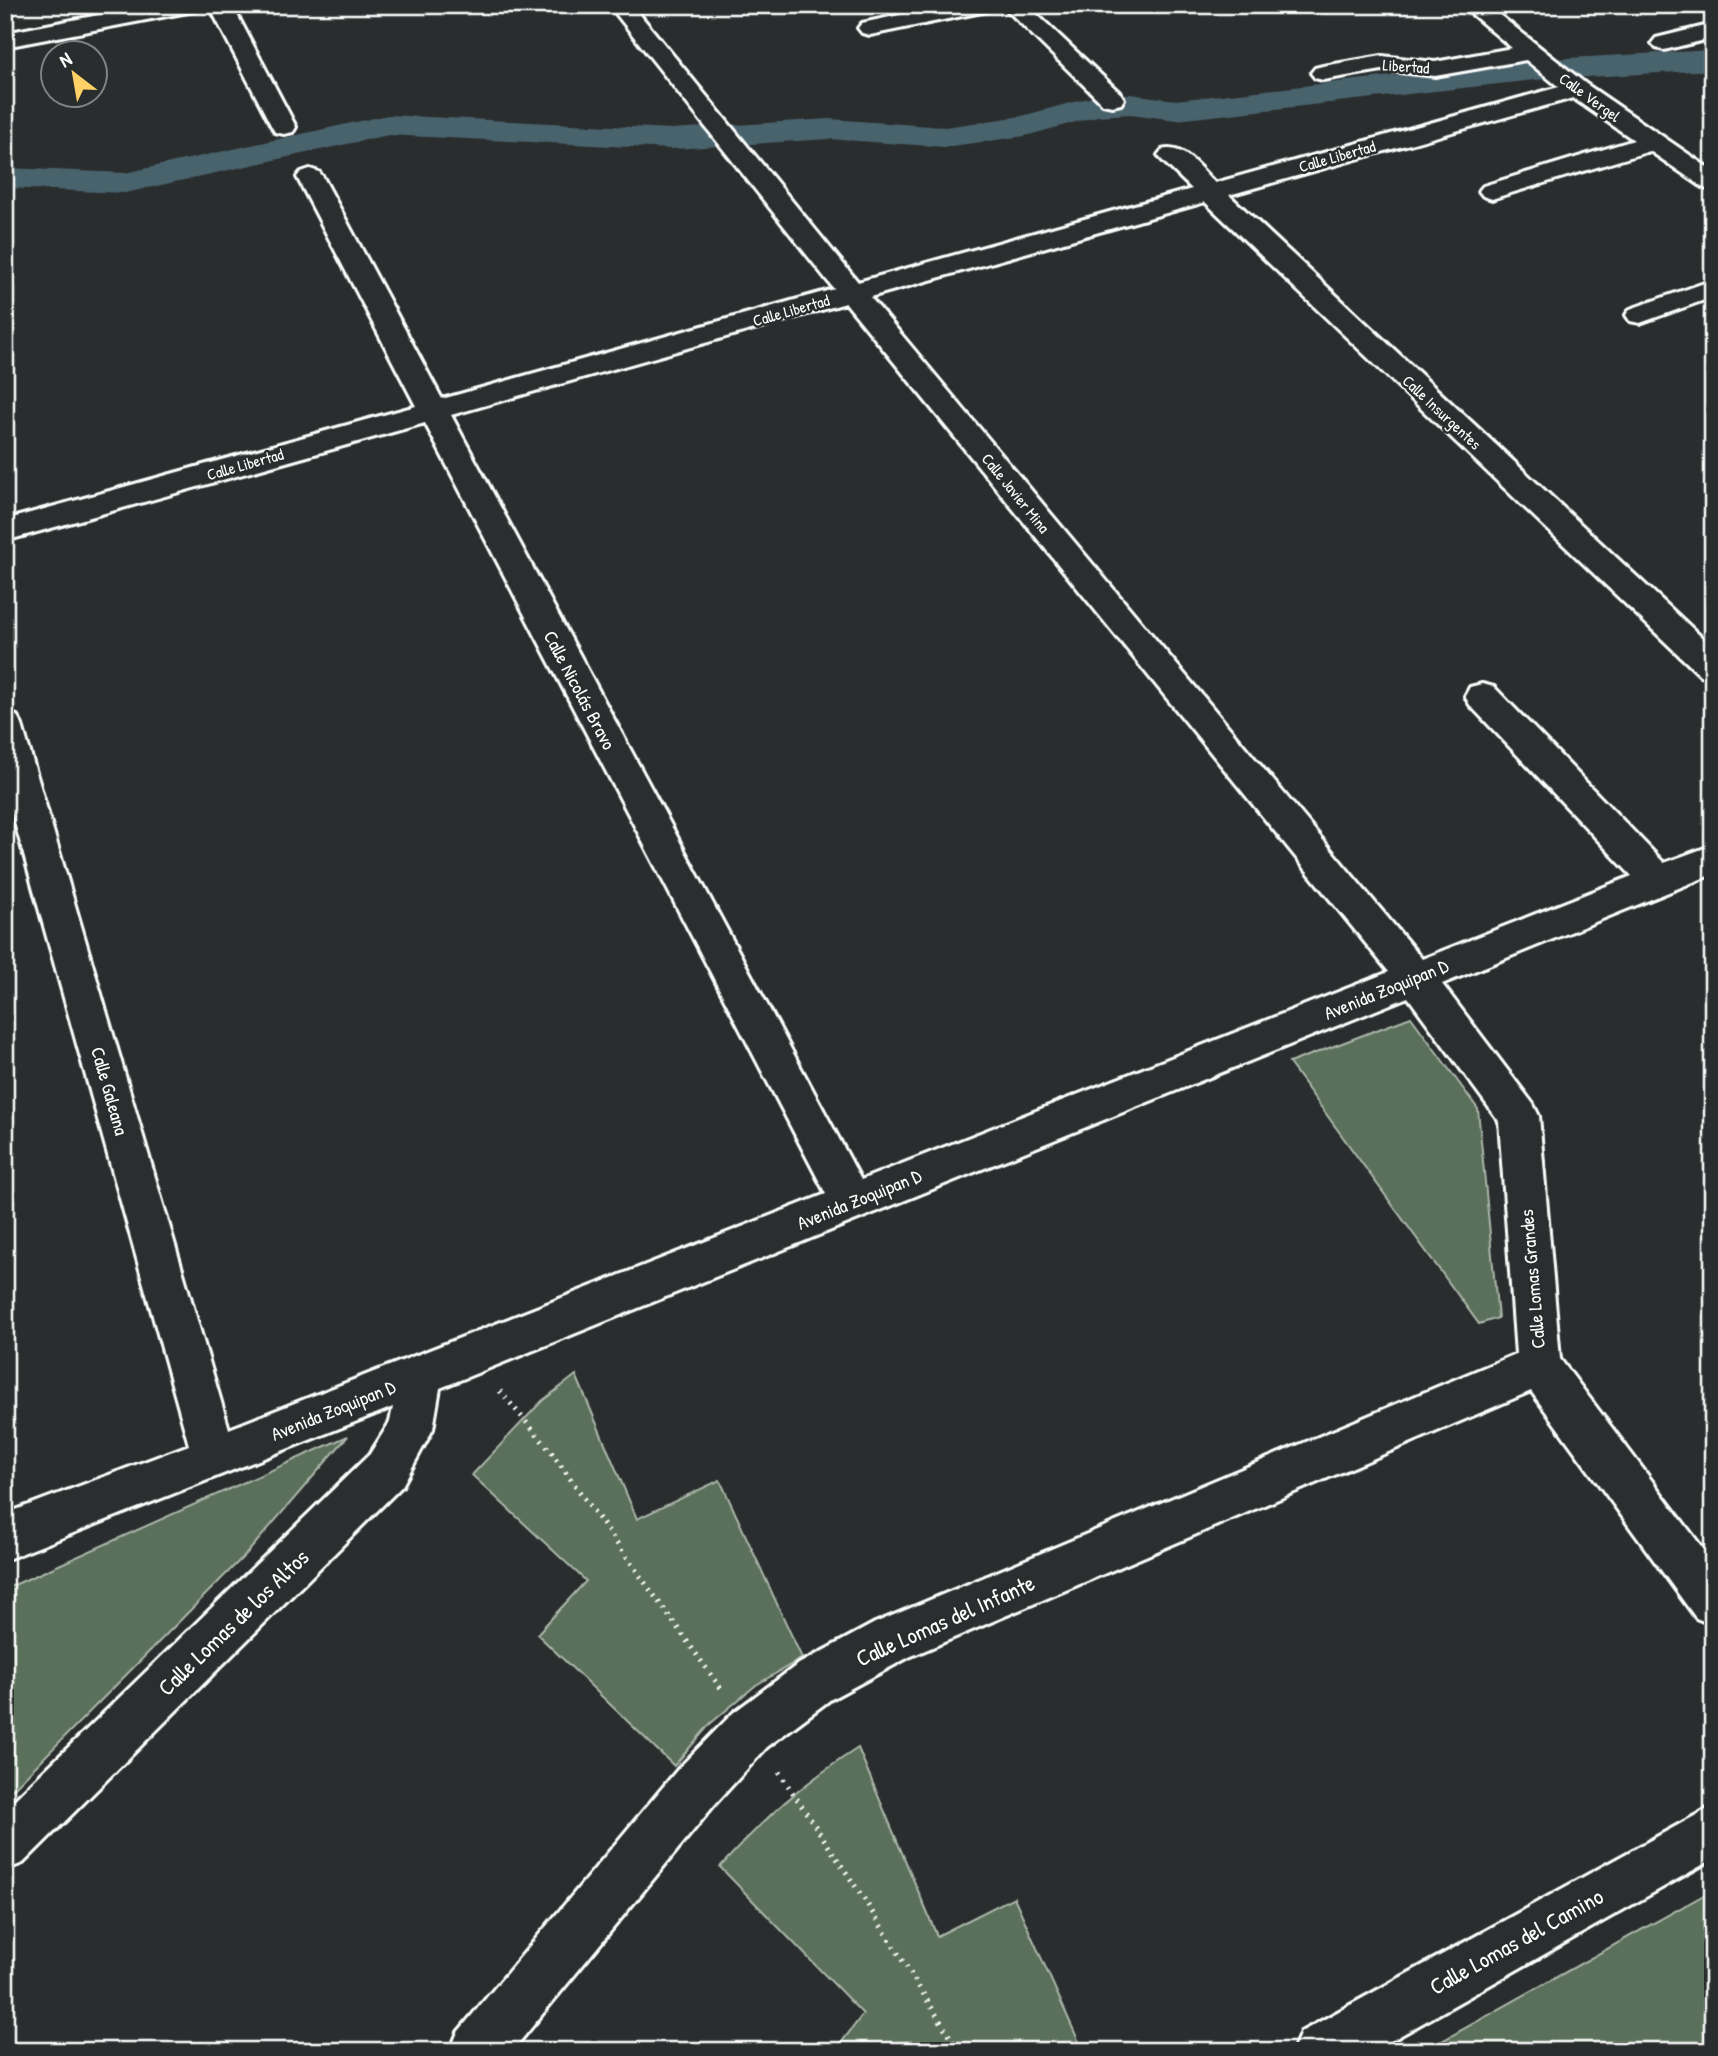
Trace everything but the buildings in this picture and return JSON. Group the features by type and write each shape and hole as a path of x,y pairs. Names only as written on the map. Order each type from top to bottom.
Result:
{"street":[{"path":"5,40 188,5"},
{"path":"220,5 284,127"},
{"name":"Calle Javier Mina","path":"620,5 737,153 1415,977"},
{"path":"870,28 982,5"},
{"path":"1013,5 1112,99"},
{"name":"Calle Vergel","path":"1472,5 1572,85 1713,183"},
{"path":"1664,43 1713,31"},
{"name":"Libertad","path":"1323,74 1382,63 1435,69 1534,55"},
{"name":"Calle Libertad","path":"5,531 1210,192 1572,85"},
{"path":"1492,191 1653,142"},
{"name":"Calle Insurgentes","path":"1171,155 1713,668"},
{"name":"Calle Nicolás Bravo","path":"310,177 851,1202"},
{"path":"1640,316 1713,288"},
{"path":"1482,696 1658,880"},
{"name":"Calle Galeana","path":"5,725 215,1457"},
{"name":"Avenida Zoquipan D","path":"5,1537 215,1457 1713,859"},
{"name":"Calle Lomas Grandes","path":"1415,977 1519,1116 1539,1366 1713,1601"},
{"name":"Calle Lomas del Infante","path":"477,2051 697,1786 750,1730 814,1682 892,1640 1539,1366"},
{"name":"Calle Lomas de los Altos","path":"5,1845 386,1470 411,1429 421,1374"},
{"name":"Calle Lomas del Camino","path":"1320,2051 1713,1831"}],"green space":[{"path":"1411,1017 1478,1109 1498,1318 1479,1324 1289,1063"},
{"path":"576,1375 637,1519 720,1480 802,1658 756,1685 710,1724 674,1766 537,1634 586,1581 472,1475 542,1401"},
{"path":"348,1436 248,1552 5,1797 5,1589"},
{"path":"858,1748 937,1936 1014,1897 1083,2051 835,2051 863,2014 720,1867 784,1803 818,1775"},
{"path":"1713,1890 1713,2051 1424,2051"}],"waterway":[{"path":"5,178 125,183 388,125 672,139 829,129 945,137 1025,126 1096,106 1130,104 1176,110 1534,70 1713,60"}]}
